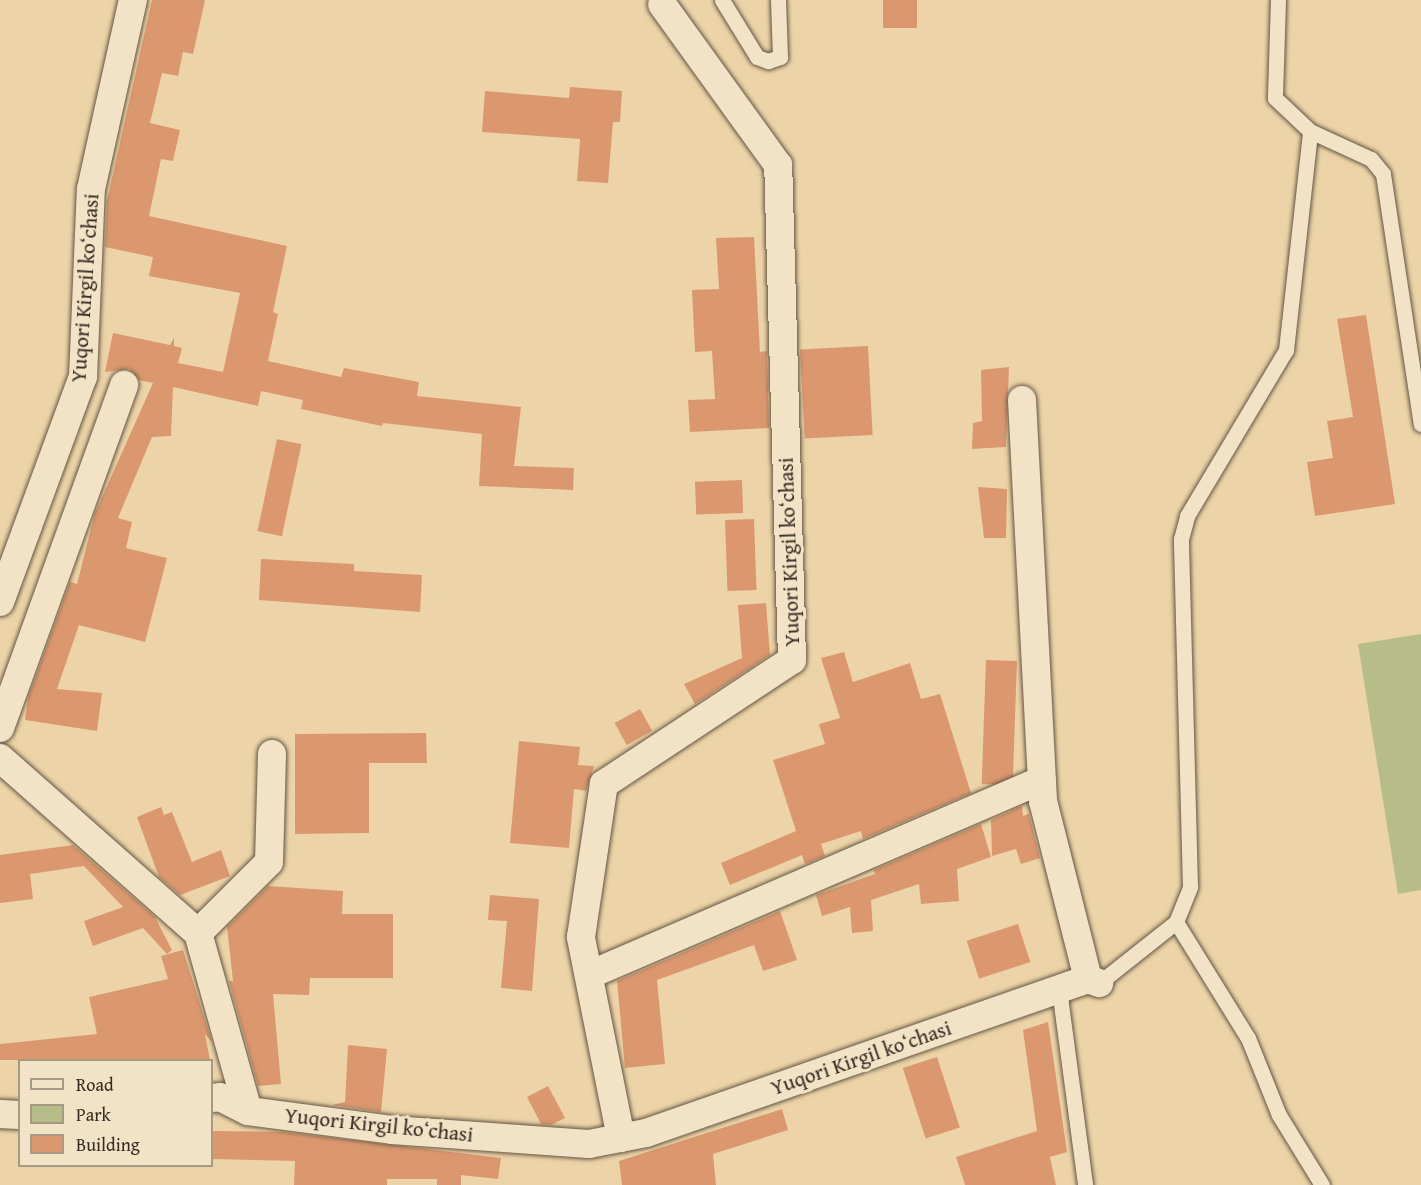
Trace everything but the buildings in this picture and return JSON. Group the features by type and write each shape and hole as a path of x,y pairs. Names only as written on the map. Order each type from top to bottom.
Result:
{"street":[{"name":"Yuqori Kirgil koʻchasi","path":"0,602 83,377 91,189 133,0"},
{"name":"Yuqori Kirgil koʻchasi","path":"621,1138 581,937 604,784 792,660 778,165 662,4"},
{"path":"0,728 124,385"},
{"path":"1022,400 1043,801 1094,981"},
{"path":"198,933 269,862 272,754"},
{"path":"0,758 198,933 248,1111"},
{"path":"589,975 1042,780"},
{"name":"Yuqori Kirgil koʻchasi","path":"213,1098 220,1097 248,1111 392,1130 589,1143 646,1133 1059,989 1094,981"},
{"path":"0,1114 18,1115"}],"lane":[{"path":"722,0 757,57 768,61 780,57 778,0"},
{"path":"1278,0 1275,98 1310,131 1371,159 1383,174 1421,424"},
{"path":"1094,981 1176,922 1190,887 1180,539 1187,516 1286,350 1310,131"},
{"path":"1176,922 1248,1038 1279,1115 1322,1185"},
{"path":"1059,989 1086,1185"}],"green space":[{"path":"1421,634 1421,890 1398,894 1358,644"}]}
